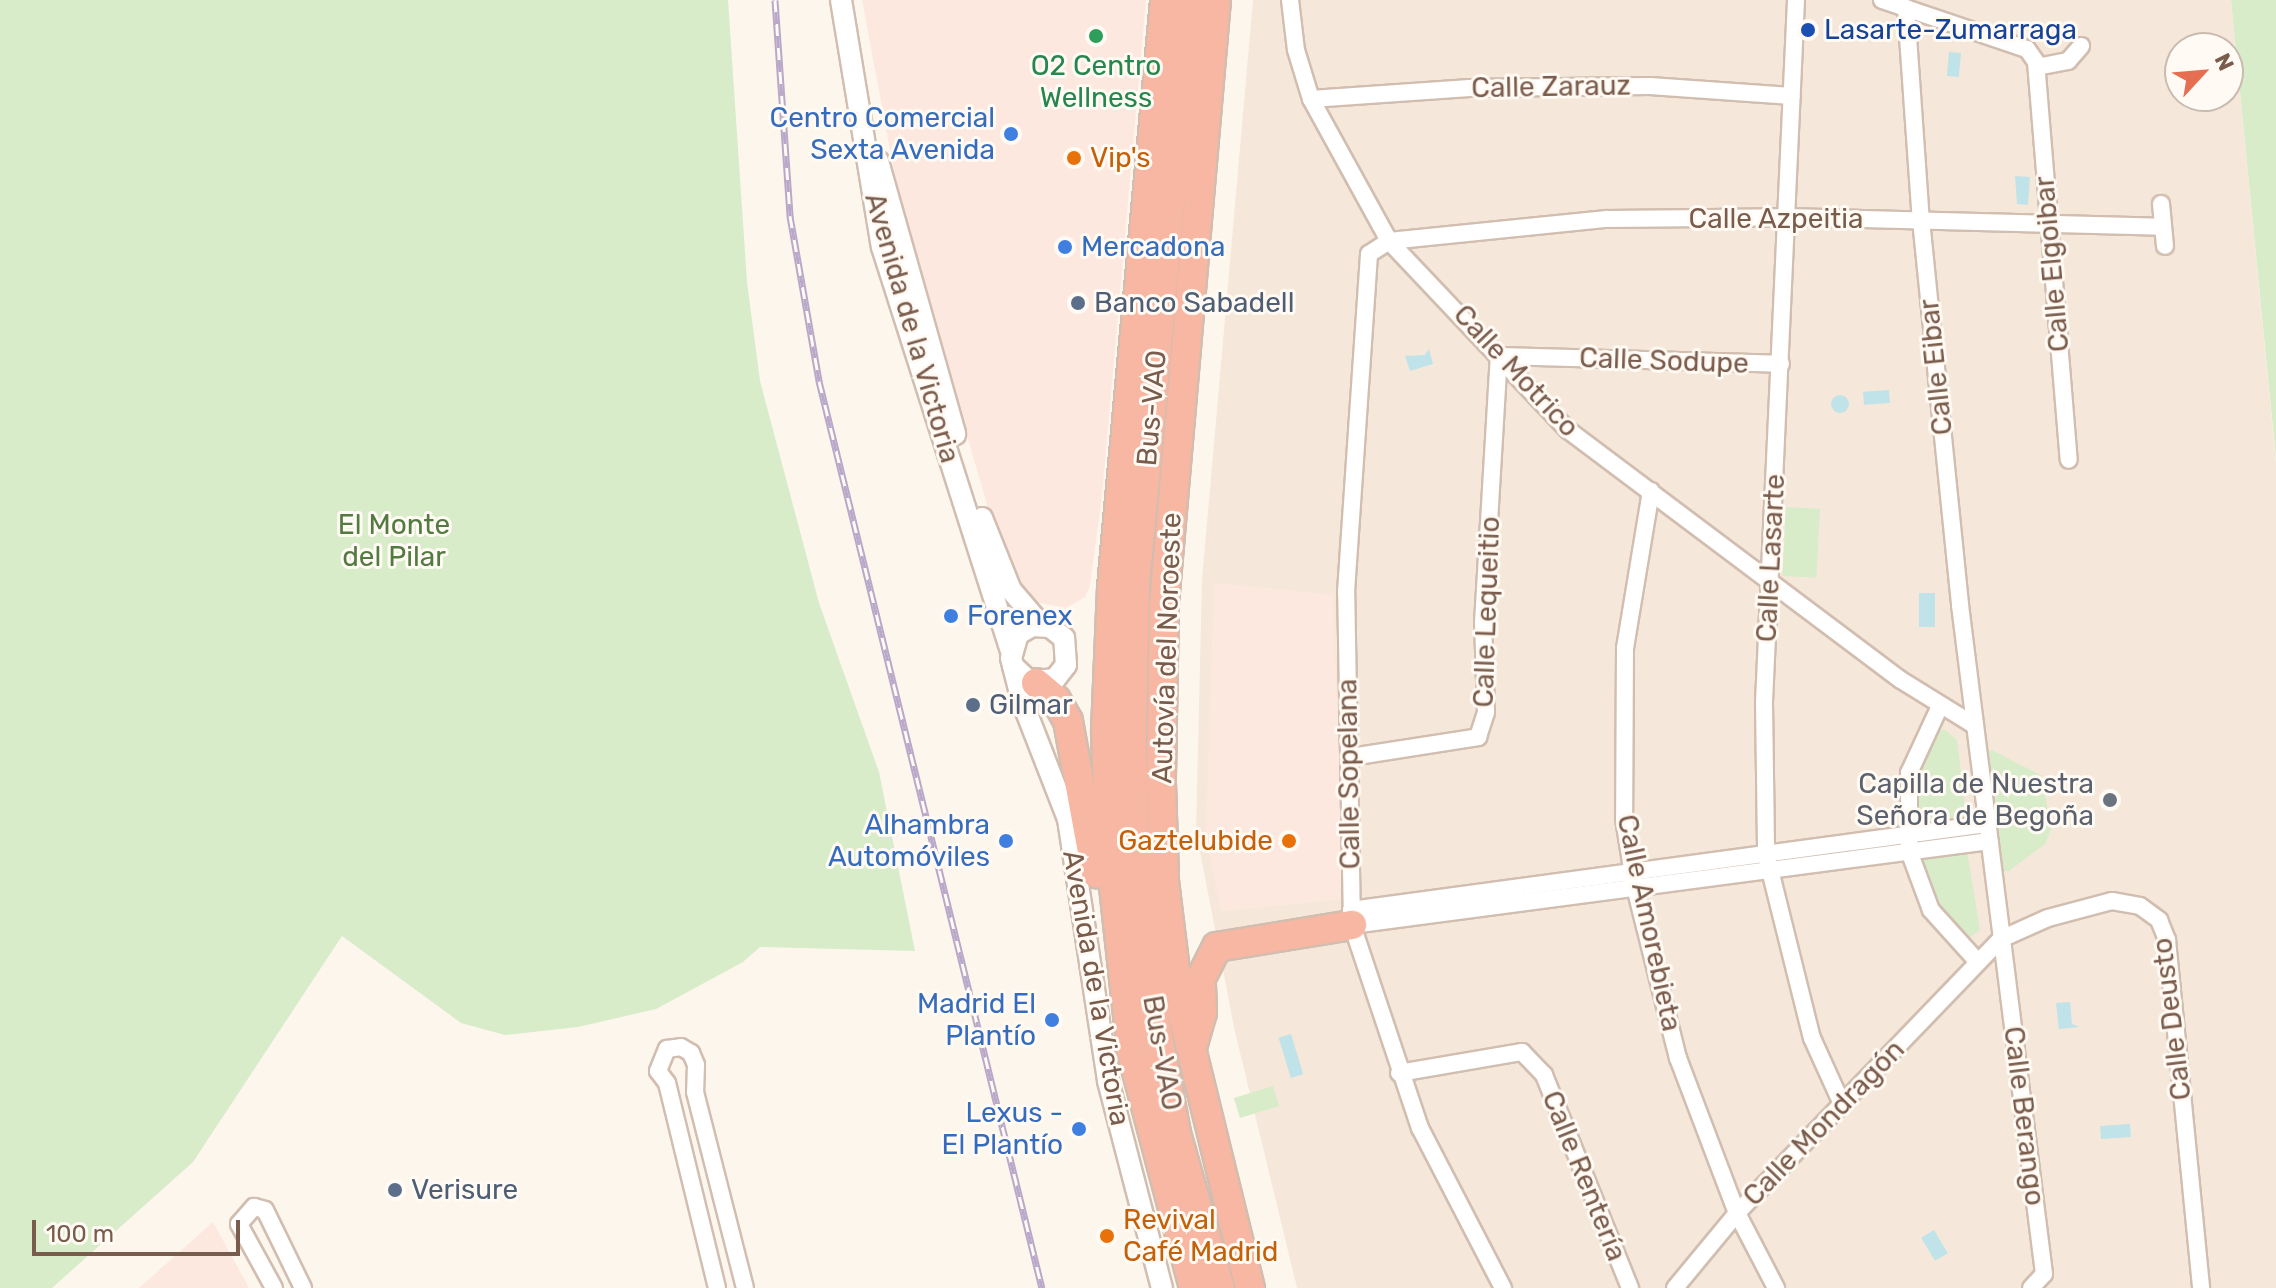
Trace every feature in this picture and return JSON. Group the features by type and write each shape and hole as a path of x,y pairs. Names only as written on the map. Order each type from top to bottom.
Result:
{"highway":[{"name":"Autovía del Noroeste","path":"1165,0 1108,645 1110,835 1121,982 1148,1124 1194,1288"},
{"name":"Bus-VAO","path":"1189,0 1135,587 1134,837 1153,1010 1176,1133 1220,1288"},
{"name":"Autovía del Noroeste","path":"1216,0 1164,604 1160,716 1164,881 1191,1053 1250,1288"},
{"path":"1042,684 1064,710 1072,731 1107,950 1121,982"},
{"path":"1191,1053 1202,1013 1201,978 1211,951 1234,940 1352,918"}],"street":[{"name":"Avenida de la Victoria","path":"841,0 882,247 1012,658 1068,819 1106,1071 1162,1288"},
{"name":"Avenida de la Victoria","path":"850,0 881,175 964,463 1011,590 1041,625"},
{"name":"Calle Motrico","path":"1290,0 1296,50 1311,99 1389,241 1568,430 1940,706 1974,725"},
{"name":"Calle Lasarte","path":"1796,0 1781,364 1768,580 1767,862 1812,1038 1842,1104"},
{"path":"1882,0 2027,49 2037,67 2068,61 2081,46"},
{"name":"Calle Eibar","path":"1906,8 1921,220 1974,725 2001,939"},
{"name":"Calle Elgoibar","path":"2037,67 2069,460"},
{"name":"Calle Zarauz","path":"1311,99 1470,88 1650,86 1792,96"},
{"path":"2161,204 2165,246"},
{"name":"Calle Azpeitia","path":"1389,241 1607,219 1785,217 2163,227"},
{"name":"Calle Sopelana","path":"1389,241 1369,254 1346,592 1352,918 1399,1073 1438,1165 1503,1288"},
{"name":"Calle Sodupe","path":"1499,356 1781,364"},
{"name":"Calle Lequeitio","path":"1351,757 1478,737 1486,712 1483,623 1499,356"},
{"name":"Calle Amorebieta","path":"1651,491 1625,648 1623,799 1634,880 1678,1058 1737,1213 1776,1288"},
{"path":"1041,625 1058,632 1068,647 1066,665 1042,684 1012,658 1024,629 1041,625"},
{"name":"Avenida de la Victoria","path":"1039,736 1035,701 1042,684"},
{"path":"1940,706 1909,773 1908,842 1931,910 1977,961"},
{"path":"1352,918 1908,842 1986,824"},
{"path":"1908,842 1989,841"},
{"name":"Calle Deusto","path":"2001,939 2048,918 2112,901 2140,906 2159,920 2167,940 2201,1288"},
{"name":"Calle Mondragón","path":"1675,1288 1737,1213 2001,939"},
{"name":"Calle Berango","path":"2001,939 2044,1274 2031,1288"},
{"path":"717,1288 667,1083 658,1071 659,1058 667,1049 681,1047 696,1065 695,1092 745,1288"},
{"name":"Calle Rentería","path":"1399,1073 1522,1052 1544,1075 1630,1288"},
{"path":"274,1288 239,1224 254,1207 265,1210 303,1288"}],"shaded area":[{"path":"862,0 1146,0 1102,495 1090,586 1085,597 1066,608 1035,602 1027,594 989,511 902,214"},
{"path":"1253,0 2231,0 2234,32 2164,32 2164,112 2242,112 2276,463 2276,1288 1297,1288 1235,1032 1196,831 1202,580"},
{"path":"1214,583 1333,595 1344,899 1221,911 1206,836"},
{"path":"213,1222 249,1288 139,1288"}],"green space":[{"name":"El Monte del Pilar","path":"0,0 728,0 747,282 760,381 819,603 879,772 915,951 760,947 743,962 656,1009 578,1027 505,1035 461,1023 342,936 193,1162 52,1288 0,1288"},
{"path":"2231,0 2276,0 2276,459 2242,112 2244,32 2234,32"},
{"path":"1786,507 1820,509 1816,578 1782,576"},
{"path":"1944,729 1957,740 1965,806 1955,818 1925,822 1915,809 1922,764 1933,735"},
{"path":"1992,750 2042,776 2051,830 2045,844 2009,871 2003,871 1987,753"},
{"path":"1967,851 1980,930 1969,938 1939,905 1923,862 1924,858"},
{"path":"1273,1086 1279,1106 1240,1118 1234,1098"}],"water":[{"path":"1949,52 1961,53 1959,77 1947,76"},
{"path":"2015,176 2030,177 2028,205 2017,204"},
{"path":"1429,349 1433,364 1410,371 1405,356 1425,355"},
{"path":"1889,390 1890,403 1864,405 1863,392"},
{"path":"1840,395 1849,404 1840,413 1831,404"},
{"path":"1919,593 1935,593 1935,627 1919,627"},
{"path":"2070,1002 2072,1024 2080,1027 2059,1029 2056,1003"},
{"path":"1291,1034 1303,1074 1291,1078 1279,1038"},
{"path":"2130,1124 2131,1137 2101,1139 2100,1126"},
{"path":"1934,1230 1948,1253 1935,1261 1921,1238"}],"railway":[{"path":"775,0 790,216 819,381 1042,1288"}],"place":[{"name":"Lasarte-Zumarraga","path":"1808,30"},
{"name":"O2 Centro Wellness","path":"1096,36"},
{"name":"Centro Comercial Sexta Avenida","path":"1011,134"},
{"name":"Vip's","path":"1074,158"},
{"name":"Mercadona","path":"1065,247"},
{"name":"Banco Sabadell","path":"1078,303"},
{"name":"Forenex","path":"951,616"},
{"name":"Gilmar","path":"973,705"},
{"name":"Capilla de Nuestra Señora de Begoña","path":"2110,800"},
{"name":"Alhambra Automóviles","path":"1006,841"},
{"name":"Gaztelubide","path":"1289,841"},
{"name":"Madrid El Plantío","path":"1052,1020"},
{"name":"Lexus - El Plantío","path":"1079,1129"},
{"name":"Verisure","path":"395,1190"},
{"name":"Revival Café Madrid","path":"1107,1236"}]}
